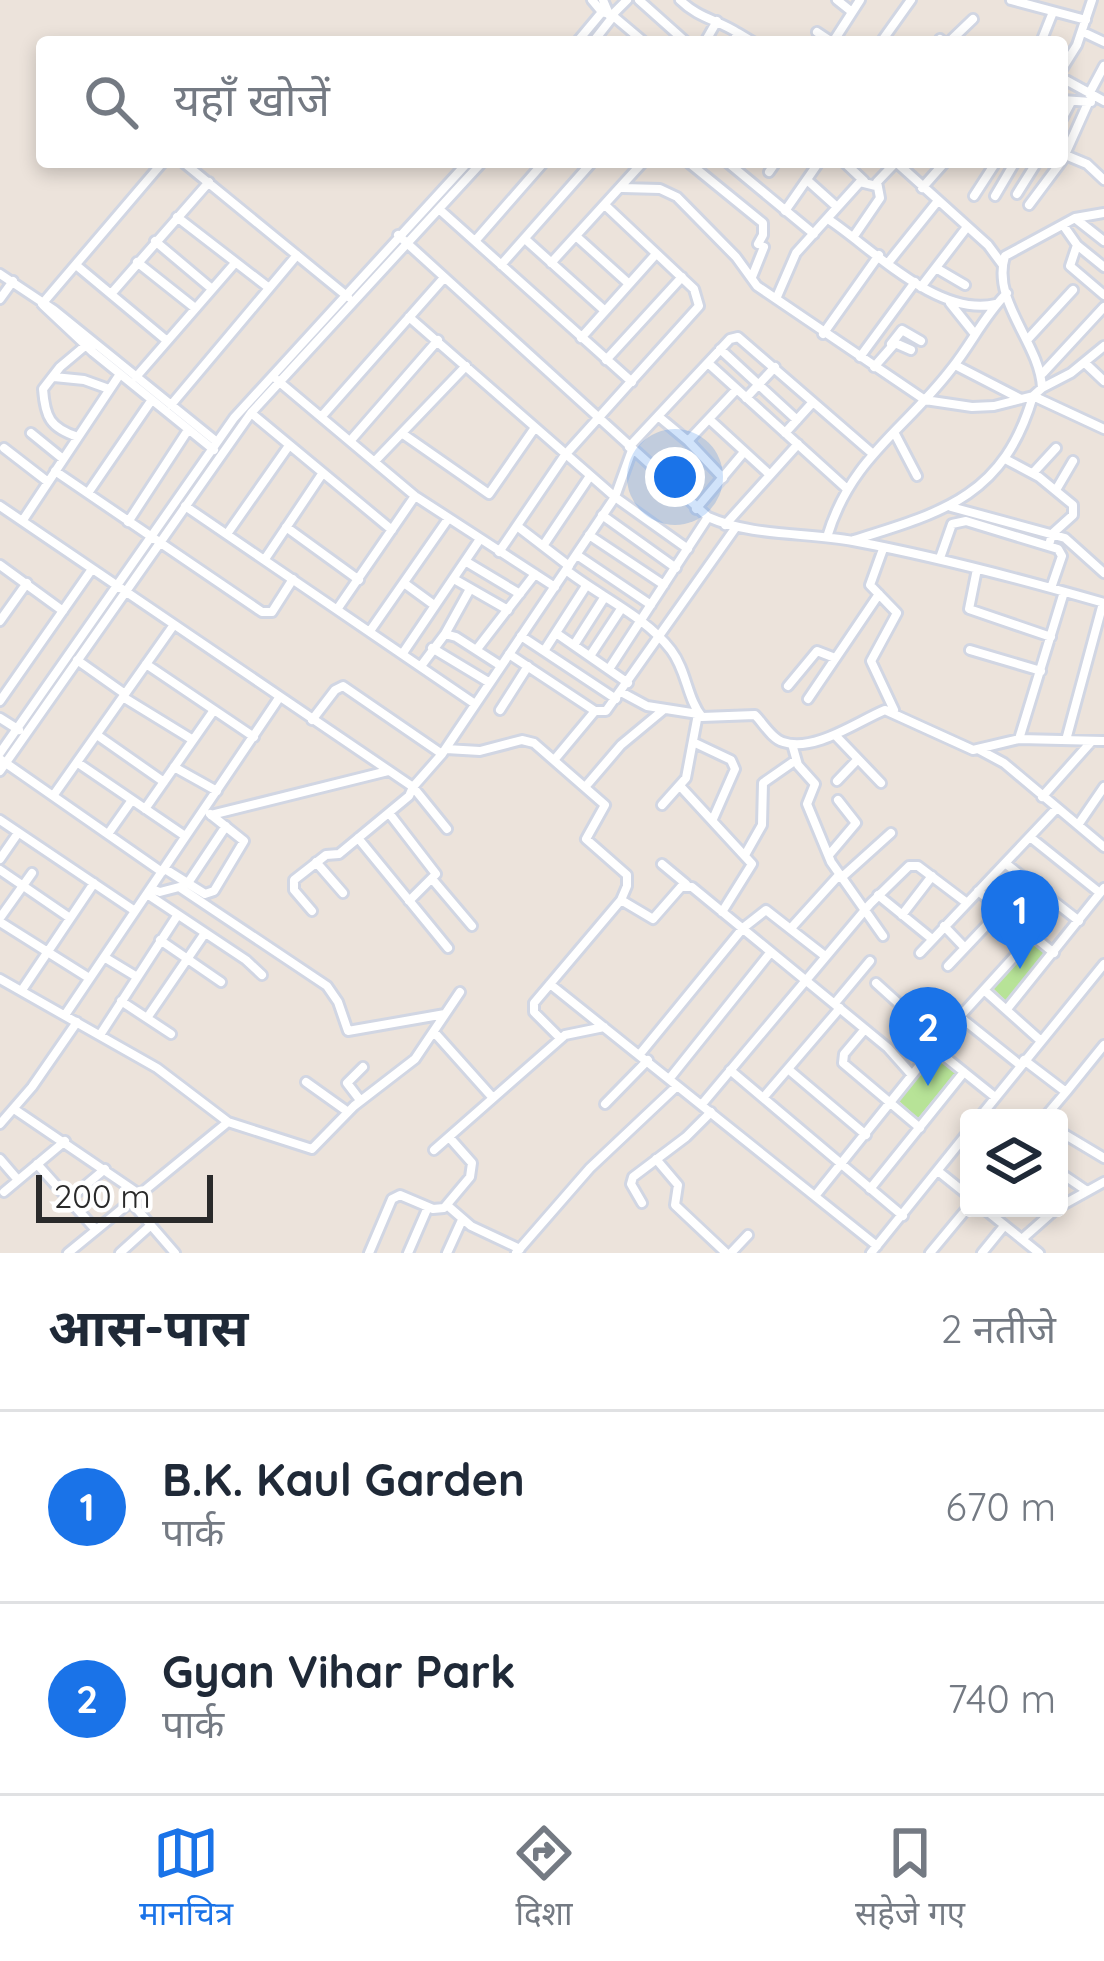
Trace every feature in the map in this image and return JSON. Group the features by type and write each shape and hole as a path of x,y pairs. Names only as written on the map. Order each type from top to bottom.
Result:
{"street":[{"path":"592,0 607,28 599,36"},
{"path":"603,0 603,16"},
{"path":"584,36 627,0"},
{"path":"639,0 679,36"},
{"path":"680,0 704,20 718,21 733,36"},
{"path":"691,10 698,0"},
{"path":"837,0 852,12"},
{"path":"836,36 860,0"},
{"path":"885,36 911,0"},
{"path":"1011,0 1086,20"},
{"path":"1068,59 1083,32 1092,0"},
{"path":"1043,36 1053,11"},
{"path":"603,16 635,36"},
{"path":"951,36 973,19"},
{"path":"708,36 718,21"},
{"path":"817,32 823,36"},
{"path":"1083,32 1104,41"},
{"path":"1068,149 1095,100 1104,66"},
{"path":"1068,75 1095,100"},
{"path":"1068,159 1088,164 1104,179"},
{"path":"42,304 158,168"},
{"path":"191,168 350,298"},
{"path":"208,813 244,841 214,892 205,895 1,762 218,448 463,168"},
{"path":"402,239 440,209 477,168"},
{"path":"475,241 539,168"},
{"path":"501,265 586,168"},
{"path":"551,263 607,206 636,168"},
{"path":"695,168 763,223 752,279"},
{"path":"736,168 814,234"},
{"path":"769,172 772,168"},
{"path":"785,211 815,168"},
{"path":"850,168 876,186 880,198 854,236"},
{"path":"876,186 891,168"},
{"path":"902,168 1002,264 1007,293 1042,374 1042,388"},
{"path":"922,188 940,168"},
{"path":"974,196 992,168"},
{"path":"995,196 1011,168"},
{"path":"1017,194 1033,168"},
{"path":"1029,205 1056,168"},
{"path":"807,180 837,207"},
{"path":"776,299 796,254 864,181"},
{"path":"111,294 209,182"},
{"path":"623,188 660,190 677,197 776,299 926,400 972,407 1033,397 1104,429"},
{"path":"888,263 937,202"},
{"path":"499,552 565,455 699,306 698,293 607,206"},
{"path":"440,209 632,382"},
{"path":"1002,264 1008,252 1075,218 1104,213"},
{"path":"177,217 269,288"},
{"path":"1075,218 1104,241"},
{"path":"828,219 949,302 974,333"},
{"path":"1063,225 1077,245 1104,267"},
{"path":"860,357 967,227"},
{"path":"577,237 628,284"},
{"path":"402,239 708,517 731,526 827,537 940,558 1104,603 1066,740"},
{"path":"525,239 604,310"},
{"path":"155,242 212,289"},
{"path":"1077,245 1070,266 1104,295"},
{"path":"581,338 656,253"},
{"path":"171,406 297,255"},
{"path":"823,334 879,255"},
{"path":"137,262 195,308"},
{"path":"136,377 235,263"},
{"path":"76,265 166,340"},
{"path":"936,268 965,285"},
{"path":"0,274 136,377 218,448"},
{"path":"606,360 682,277"},
{"path":"322,416 442,280"},
{"path":"0,299 13,281"},
{"path":"1027,340 1073,290"},
{"path":"827,537 845,488 926,400 1007,293"},
{"path":"949,302 996,304"},
{"path":"42,304 151,401 218,448"},
{"path":"1042,374 1104,307"},
{"path":"409,317 590,476 688,549"},
{"path":"874,368 902,330 921,341"},
{"path":"312,911 292,886 316,862 328,854 337,855 409,796 615,496 631,449 720,349 738,337 873,454"},
{"path":"351,440 438,340"},
{"path":"890,346 899,343 911,350"},
{"path":"78,436 59,430 47,418 43,388 85,346"},
{"path":"851,541 949,507 1007,459 1023,431 1033,397 1104,346"},
{"path":"720,349 797,420"},
{"path":"708,363 845,488"},
{"path":"1085,363 1104,381"},
{"path":"955,365 1022,399"},
{"path":"374,461 466,366"},
{"path":"746,398 775,367"},
{"path":"23,520 120,374"},
{"path":"52,377 110,389"},
{"path":"155,540 185,506 218,448 276,379"},
{"path":"276,379 415,496 554,586"},
{"path":"688,442 736,390"},
{"path":"88,493 151,401"},
{"path":"785,433 813,402"},
{"path":"251,413 392,530"},
{"path":"658,416 722,478"},
{"path":"709,419 769,474"},
{"path":"403,434 489,494 534,429"},
{"path":"128,522 188,430"},
{"path":"894,431 917,476"},
{"path":"31,433 63,459"},
{"path":"509,654 596,711 606,711 731,526 798,444"},
{"path":"227,533 288,447"},
{"path":"4,448 44,488"},
{"path":"1034,473 1056,448"},
{"path":"696,509 744,452"},
{"path":"1007,459 1034,473 1071,503 1074,512 1051,539"},
{"path":"1056,490 1072,460"},
{"path":"55,471 268,614 293,579"},
{"path":"265,559 322,474"},
{"path":"543,546 590,476"},
{"path":"338,608 415,496"},
{"path":"0,506 413,787 446,829"},
{"path":"185,506 475,704"},
{"path":"949,507 1051,539 1062,554 1052,588"},
{"path":"602,515 676,568"},
{"path":"609,669 708,517"},
{"path":"370,631 448,519"},
{"path":"940,558 956,520 1070,541 1104,573"},
{"path":"517,526 586,586 659,637 684,670 698,714 688,771 681,787 662,805"},
{"path":"286,527 359,580"},
{"path":"589,535 664,585"},
{"path":"403,653 480,539"},
{"path":"883,548 869,581 897,614 872,661 895,712"},
{"path":"577,555 650,605"},
{"path":"466,561 520,594"},
{"path":"0,565 63,610"},
{"path":"0,701 92,569"},
{"path":"977,569 969,609 1051,637"},
{"path":"477,650 535,574"},
{"path":"454,579 508,610"},
{"path":"2,615 27,583"},
{"path":"404,584 434,605"},
{"path":"544,651 586,586"},
{"path":"21,731 76,660 121,588"},
{"path":"421,666 470,589"},
{"path":"1019,740 1064,592"},
{"path":"808,698 879,594"},
{"path":"574,645 604,598"},
{"path":"590,656 621,609"},
{"path":"53,796 173,626"},
{"path":"556,632 609,669 622,691"},
{"path":"445,634 501,666"},
{"path":"521,636 640,703 716,719 755,716 780,742 836,736 879,712 895,712 1004,763 1104,847"},
{"path":"1092,645 1104,649"},
{"path":"432,648 490,683"},
{"path":"970,650 1041,671"},
{"path":"788,686 817,651 836,658"},
{"path":"76,660 193,740"},
{"path":"146,664 254,737"},
{"path":"500,710 528,666"},
{"path":"312,720 335,690 344,686 444,751 480,751 527,740 586,786 606,810 586,839 627,875 627,886 621,900 532,1007 560,1038"},
{"path":"65,1015 185,836 208,813 217,791 279,698"},
{"path":"145,809 214,710"},
{"path":"586,786 621,745 663,710"},
{"path":"554,759 596,711"},
{"path":"0,718 21,731"},
{"path":"97,735 164,782"},
{"path":"836,736 881,783"},
{"path":"978,749 1019,740 1104,742"},
{"path":"693,741 734,764 713,819"},
{"path":"1042,797 1091,742"},
{"path":"792,743 796,760 815,784 807,804 828,856 883,936"},
{"path":"837,782 858,759"},
{"path":"745,855 763,821 763,783 796,760"},
{"path":"78,763 185,836"},
{"path":"174,767 217,791"},
{"path":"208,813 388,771"},
{"path":"681,787 752,864 724,908"},
{"path":"1078,825 1104,787"},
{"path":"108,834 132,800"},
{"path":"828,856 856,823 838,800"},
{"path":"920,953 1056,809"},
{"path":"389,813 435,872 434,880 410,901"},
{"path":"0,820 135,911"},
{"path":"188,883 226,826"},
{"path":"0,859 18,832"},
{"path":"792,928 891,833"},
{"path":"1007,1009 1102,890 1030,837"},
{"path":"358,838 448,948"},
{"path":"316,862 343,893"},
{"path":"1005,863 1079,920"},
{"path":"662,865 724,908 912,1075"},
{"path":"703,1103 863,911 909,866 918,866 967,903"},
{"path":"0,870 70,918"},
{"path":"32,873 0,920 89,978"},
{"path":"902,915 932,876"},
{"path":"434,880 472,926"},
{"path":"22,990 94,884"},
{"path":"621,900 652,919 688,885"},
{"path":"149,892 178,887 327,986 348,1031 446,1014"},
{"path":"978,891 1054,953"},
{"path":"149,892 262,975"},
{"path":"878,895 932,939"},
{"path":"605,1104 633,1078 743,928 766,910 825,956"},
{"path":"948,966 1001,910"},
{"path":"100,1035 177,916"},
{"path":"944,926 965,948"},
{"path":"147,1018 205,933"},
{"path":"815,1196 956,1021 1033,936"},
{"path":"160,940 221,982"},
{"path":"670,1078 770,952"},
{"path":"104,957 137,977"},
{"path":"763,1099 870,961"},
{"path":"986,1109 1104,964"},
{"path":"0,979 172,1078 228,1122 312,1149 360,1100 416,1059 460,992"},
{"path":"876,983 995,1097"},
{"path":"550,984 703,1103 874,1250 960,1143"},
{"path":"984,990 1041,1041"},
{"path":"121,1001 171,1034"},
{"path":"928,1003 1066,1092"},
{"path":"2,1118 77,1022"},
{"path":"434,1150 560,1038 572,1031 606,1027"},
{"path":"865,1029 844,1054 843,1063 920,1128"},
{"path":"434,1032 493,1098"},
{"path":"1052,1109 1104,1045"},
{"path":"360,1100 347,1083 363,1067"},
{"path":"788,1069 866,1135"},
{"path":"730,1070 903,1216"},
{"path":"870,1189 964,1072"},
{"path":"306,1082 348,1112"},
{"path":"369,1253 392,1199 404,1196 428,1207 448,1206 462,1220 518,1251 581,1178 678,1086"},
{"path":"14,1108 139,1194"},
{"path":"642,1203 631,1180 711,1112"},
{"path":"68,1253 228,1122"},
{"path":"1068,1136 1104,1158"},
{"path":"448,1206 474,1167 449,1137"},
{"path":"4,1192 65,1141"},
{"path":"0,1159 18,1180"},
{"path":"656,1160 678,1185 675,1205 728,1253 748,1235"},
{"path":"37,1164 95,1230"},
{"path":"68,1200 105,1169"},
{"path":"938,1171 960,1189"},
{"path":"1068,1178 1087,1191"},
{"path":"1068,1202 1104,1182"},
{"path":"130,1202 175,1253"},
{"path":"408,1253 428,1207"},
{"path":"931,1253 960,1217"},
{"path":"994,1217 1035,1251"},
{"path":"1022,1240 1047,1217"},
{"path":"447,1253 462,1220"},
{"path":"121,1253 151,1226"},
{"path":"982,1253 1004,1226"}],"green space":[{"path":"1032,940 1047,951 1006,1001 992,987"},
{"path":"937,1056 956,1072 918,1118 898,1100"}],"place":[{"name":"B.K. Kaul Garden","path":"1020,969"},
{"name":"Gyan Vihar Park","path":"928,1086"}]}
